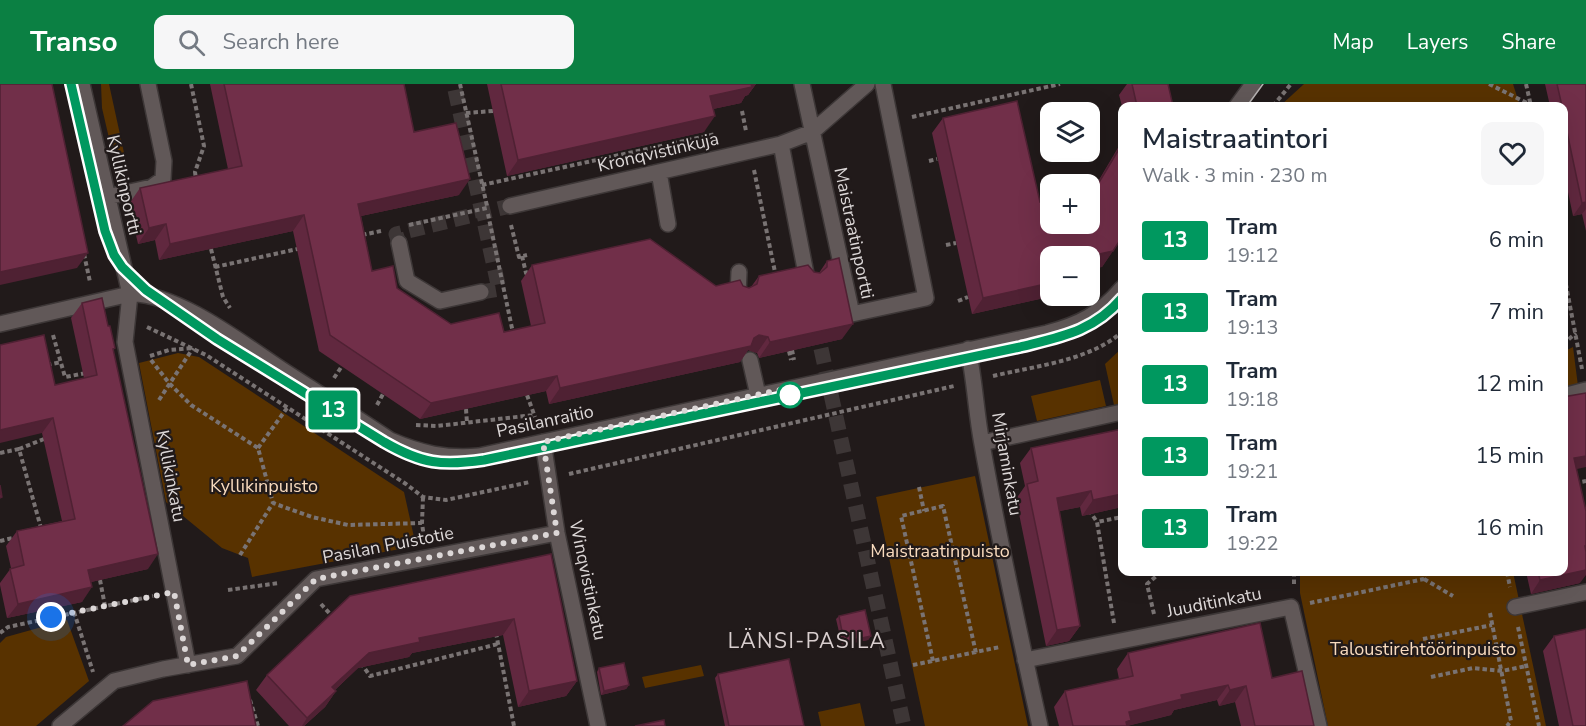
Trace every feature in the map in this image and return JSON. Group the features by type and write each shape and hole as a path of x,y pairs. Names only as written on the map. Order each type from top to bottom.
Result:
{"street":[{"name":"Kyllikinportti","path":"82,84 130,294"},
{"path":"107,197 152,187 163,179 164,161 148,84"},
{"name":"Maistraatinportti","path":"802,84 852,314 926,298 883,84"},
{"path":"813,132 867,84"},
{"path":"1241,102 1253,84"},
{"name":"Kronqvistinkuja","path":"510,213 659,172 781,144 813,132"},
{"path":"781,144 807,279"},
{"path":"659,172 668,224"},
{"path":"399,243 407,280 440,301 481,292"},
{"path":"738,294 739,272"},
{"name":"Pasilanraitio","path":"0,324 130,294 146,293 183,308 223,331 390,440 415,451 457,458 479,456 1069,327 1099,311 1118,292"},
{"name":"Kyllikinkatu","path":"130,294 125,342 188,665"},
{"name":"Mirjaminkatu","path":"968,349 975,381 982,443 1040,726"},
{"path":"750,360 758,395"},
{"path":"1568,395 1586,390"},
{"path":"982,443 1118,413"},
{"name":"Winqvistinkatu","path":"543,442 557,533 598,726"},
{"name":"Pasilan Puistotie","path":"237,656 312,583 557,533"},
{"path":"1515,607 1586,592"},
{"path":"1291,607 1319,726"},
{"name":"Juuditinkatu","path":"1025,660 1291,607"},
{"path":"60,726 114,681 237,656"}],"path":[{"path":"191,84 204,146 195,172 198,189"},
{"path":"890,122 1060,84"},
{"path":"1276,102 1291,84"},
{"path":"1489,84 1523,102"},
{"path":"1526,84 1530,102"},
{"path":"466,113 493,111"},
{"path":"482,185 707,136"},
{"path":"929,161 937,159"},
{"path":"754,168 778,285"},
{"path":"196,179 207,177"},
{"path":"409,225 487,208"},
{"path":"510,213 519,257 524,256 526,273 540,270"},
{"path":"352,237 386,230"},
{"path":"81,243 95,302"},
{"path":"946,245 956,243"},
{"path":"215,267 308,247"},
{"path":"211,249 223,297 235,316"},
{"path":"1568,294 1586,390"},
{"path":"958,301 968,297"},
{"path":"126,322 143,325 206,355 423,496 446,500 1087,354 1110,343 1118,336"},
{"path":"513,331 522,329"},
{"path":"43,338 63,333"},
{"path":"1568,340 1576,333"},
{"path":"53,335 65,377 129,365"},
{"path":"193,348 170,350 147,356 191,405 258,448 273,503 240,555"},
{"path":"143,433 154,407 193,348"},
{"path":"790,351 792,360"},
{"path":"38,368 61,362"},
{"path":"334,378 342,366"},
{"path":"325,372 343,383"},
{"path":"377,405 383,394"},
{"path":"527,395 543,442"},
{"path":"369,399 384,409"},
{"path":"258,448 287,408"},
{"path":"466,409 467,423"},
{"path":"408,422 419,426 437,426 534,415"},
{"path":"757,421 759,429"},
{"path":"0,453 19,449 44,439"},
{"path":"19,449 42,532"},
{"path":"1570,492 1574,484 1586,481"},
{"path":"919,487 924,511"},
{"path":"423,496 422,523 426,558"},
{"path":"273,503 312,517 348,525 422,523"},
{"path":"1085,505 1097,522 1115,627"},
{"path":"933,661 901,516 943,506 976,653"},
{"path":"1097,522 1118,518"},
{"path":"0,541 21,536"},
{"path":"889,557 909,553"},
{"path":"1156,576 1147,584 1159,632"},
{"path":"1508,576 1539,726"},
{"path":"1291,607 1424,579 1453,596"},
{"path":"100,580 105,606"},
{"path":"228,590 312,583 335,620"},
{"path":"0,633 8,627 174,592"},
{"path":"50,609 51,617"},
{"path":"74,612 100,693"},
{"path":"1490,613 1511,721 1507,726"},
{"path":"1423,639 1492,625"},
{"path":"486,635 502,632"},
{"path":"496,633 514,726"},
{"path":"913,666 1022,643"},
{"path":"360,663 370,676 498,644"},
{"path":"237,656 258,726"},
{"path":"393,661 395,669"},
{"path":"1431,677 1473,668 1502,671 1526,666"},
{"path":"244,703 250,701"}],"green space":[{"path":"101,84 109,84 126,162 115,164 102,108"},
{"path":"1304,84 1513,84 1519,102 1284,102"},
{"path":"1573,347 1578,386 1568,388 1568,350"},
{"path":"1118,352 1118,404 1114,405 1105,364"},
{"name":"Kyllikinpuisto","path":"178,353 199,357 404,492 416,546 252,577 248,558 222,548 166,502 139,363"},
{"path":"1100,380 1106,406 1037,421 1031,396"},
{"name":"Maistraatinpuisto","path":"975,476 1028,726 925,726 876,497"},
{"name":"Taloustirehtöörinpuisto","path":"1300,576 1514,576 1546,726 1328,726 1300,593"},
{"path":"67,620 89,681 36,726 0,726 0,643 6,637"},
{"path":"701,665 704,676 645,688 642,677"},
{"path":"860,703 865,726 821,726 818,712"}],"building":[{"path":"0,84 52,84 88,253 0,272"},
{"path":"224,84 404,84 414,132 456,123 470,179 358,204 372,271 393,266 397,288 451,324 499,313 504,332 545,323 532,265 650,239 716,286 740,280 743,286 749,288 757,284 759,276 808,265 814,272 820,273 827,267 827,261 839,258 853,324 770,342 768,337 759,335 754,338 751,346 560,388 557,376 431,403 330,335 304,215 170,244 166,224 149,228 140,188 242,166"},
{"path":"501,84 751,84 752,87 710,96 715,116 518,160"},
{"path":"1132,84 1168,84 1172,102 1136,102"},
{"path":"1557,84 1586,84 1586,202 1582,203 1568,137 1568,102 1561,102"},
{"path":"1017,101 1040,202 1040,234 1100,234 1100,181 1118,151 1118,243 1113,251 1100,254 1100,246 1040,246 1040,285 983,298 943,118"},
{"path":"102,298 115,348 113,349 158,554 88,570 92,587 18,604 10,569 24,565 17,531 75,519 53,418 0,430 0,345 44,335 55,385 97,375 82,303"},
{"path":"1586,393 1586,456 1574,458 1586,511 1586,570 1568,574 1568,396"},
{"path":"1118,430 1118,495 1093,500 1091,491 1057,498 1080,626 1057,630 1027,484 1038,481 1031,448"},
{"path":"551,554 577,681 529,691 514,619 419,638 420,642 369,653 332,687 336,691 307,718 267,675 350,596"},
{"path":"1539,576 1558,576 1540,580"},
{"path":"865,610 871,636 844,642 839,616"},
{"path":"1260,623 1272,678 1302,671 1314,726 1255,726 1246,686 1230,690 1228,685 1181,695 1182,699 1129,712 1131,720 1126,722 1127,726 1073,726 1065,691 1133,676 1128,653"},
{"path":"1586,629 1586,726 1573,726 1554,636"},
{"path":"789,659 804,726 729,726 718,674"},
{"path":"624,663 629,685 604,691 599,668"},
{"path":"247,681 256,726 123,726 153,701"},
{"path":"664,720 665,726 635,726"}],"tunnel":[{"path":"455,90 499,289 481,292"},
{"path":"399,243 396,234 510,206"},
{"path":"816,326 904,726"}],"tram line":[{"path":"71,84 105,231 114,255 124,270 146,290 217,339 402,453 422,459 452,463 484,461 1020,347 1076,332 1100,319 1118,302"},
{"name":"13","path":"71,84 105,231 114,255 132,278 155,297 217,339 402,453 422,461 441,464 484,460 1020,347 1068,335 1088,327 1118,303"},
{"path":"1250,102 1263,84"}],"district":[{"name":"LÄNSI-PASILA","path":"807,641"}],"route":[{"path":"51,617 174,592 188,665 237,656 316,579 557,533 543,442 779,390 790,395"}]}
